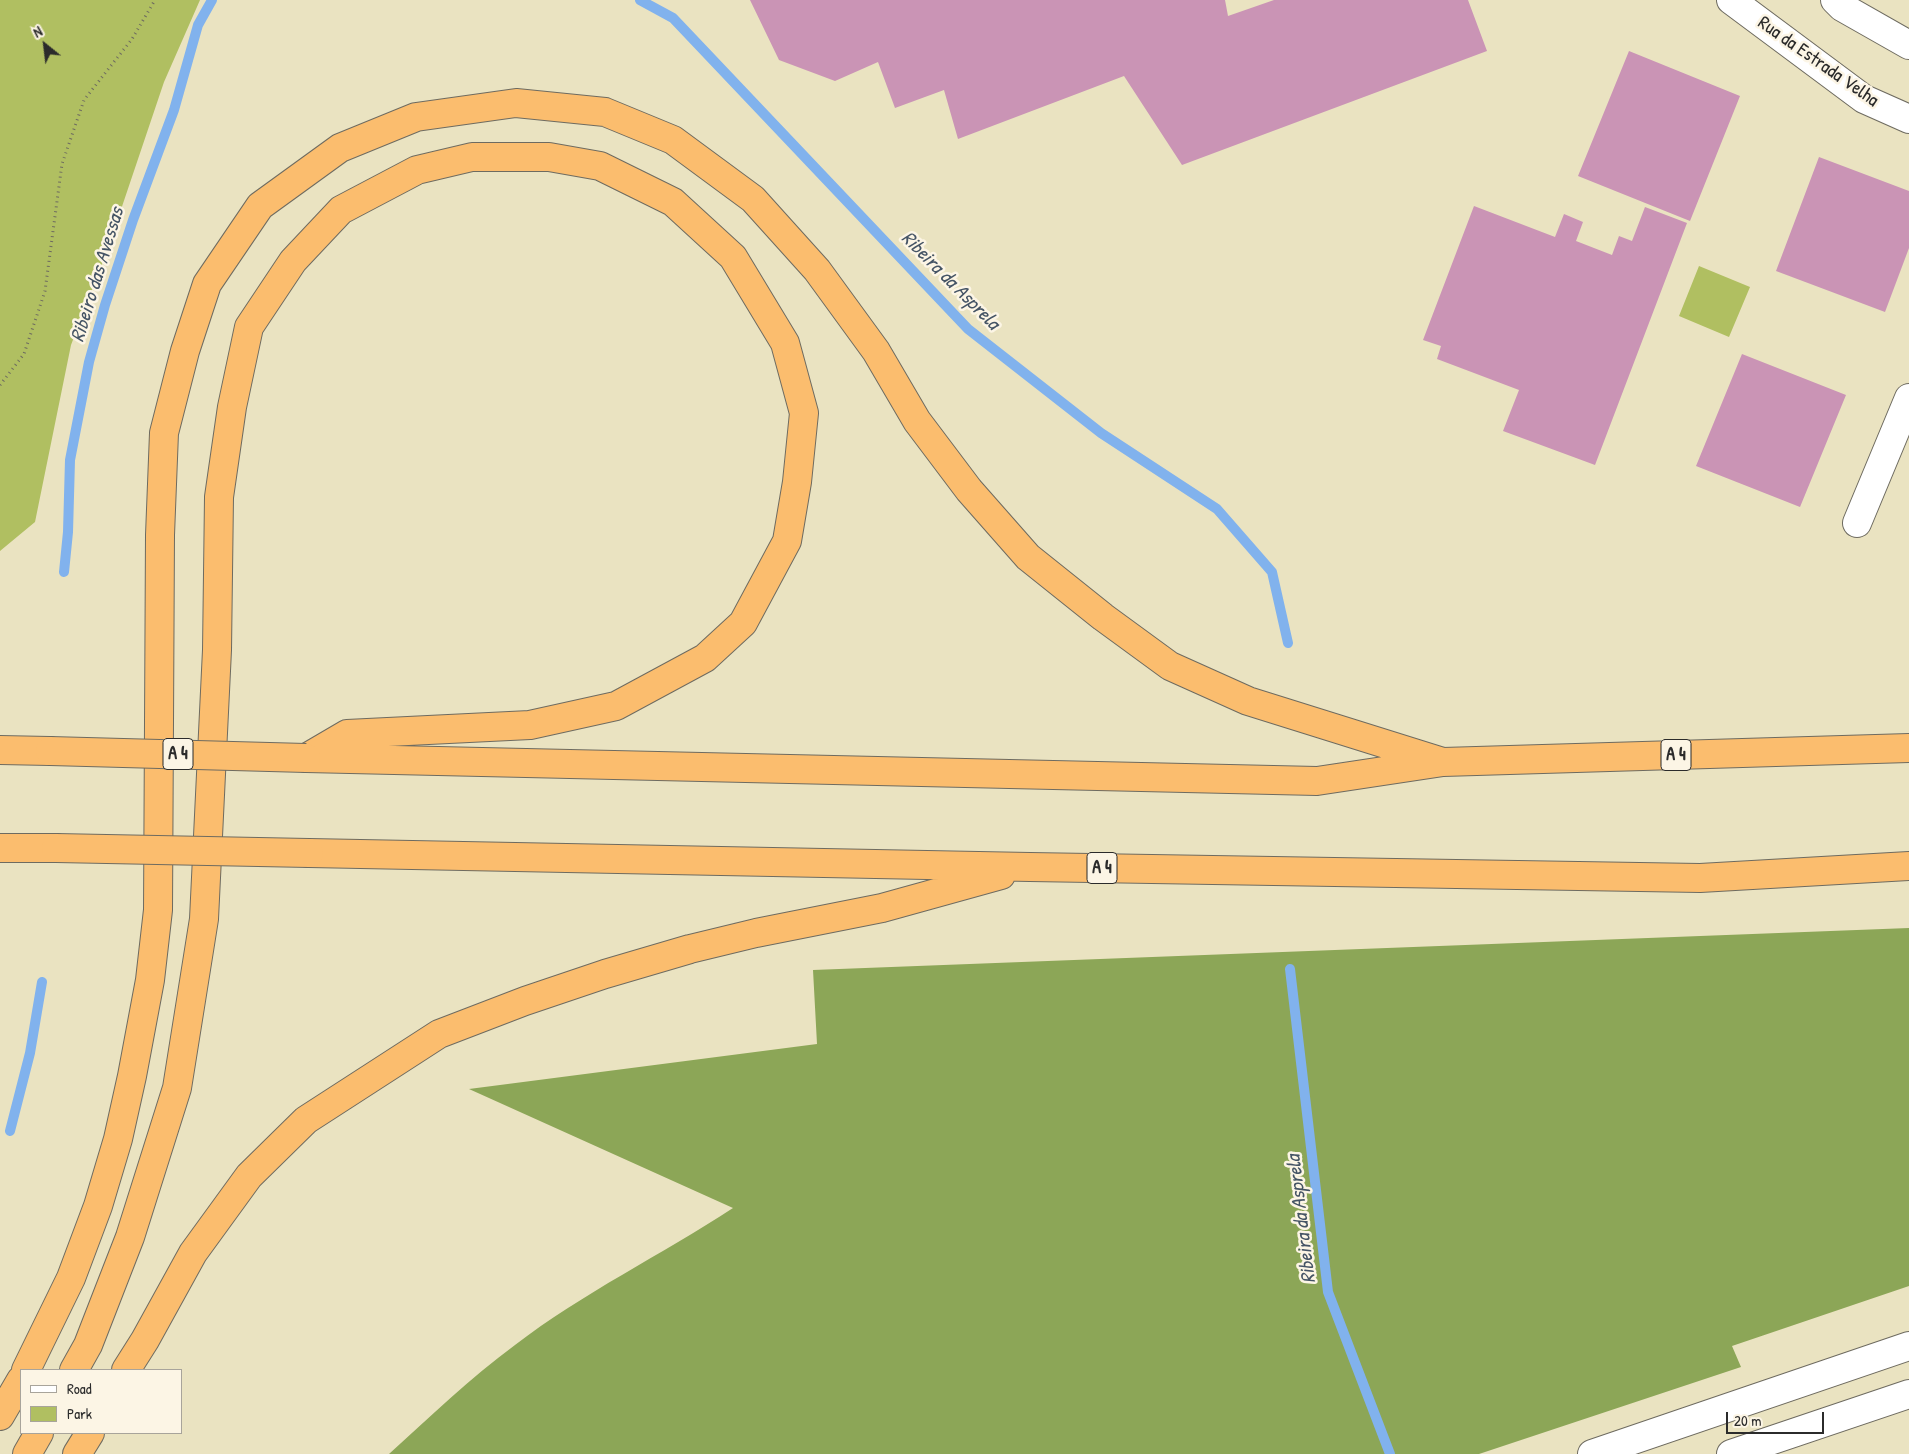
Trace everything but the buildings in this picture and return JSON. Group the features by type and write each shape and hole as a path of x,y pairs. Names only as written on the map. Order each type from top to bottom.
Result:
{"highway":[{"path":"26,1369 71,1278 98,1206 118,1139 150,980 158,910 160,535 164,433 185,351 207,284 260,206 340,148 416,117 516,103 605,112 673,140 752,199 817,270 876,351 917,421 969,490 1028,557 1102,617 1170,666 1248,701 1443,762"},
{"path":"75,1369 88,1345 130,1237 177,1088 204,919 217,650 219,497 232,408 249,327 293,261 341,210 417,170 472,157 549,157 600,166 673,202 733,257 785,343 804,413 797,482 787,541 743,623 705,658 616,706 530,725 347,734 306,758"},
{"name":"A 4","path":"0,750 1317,781 1443,762 1909,748"},
{"name":"A 4","path":"0,848 1700,878 1909,866"},
{"path":"127,1369 145,1340 193,1253 249,1176 306,1120 439,1034 569,986 690,949 756,933 882,908 1030,867"},
{"path":"0,1416 20,1382"},
{"path":"27,1454 38,1434"},
{"path":"78,1454 89,1434"}],"street":[{"name":"Rua da Estrada Velha","path":"1731,0 1864,99 1909,119"},
{"path":"1835,0 1842,7 1909,45"},
{"path":"1857,523 1909,398"},
{"path":"1592,1454 1909,1346"},
{"path":"1730,1454 1909,1394"}],"path":[{"path":"0,385 24,354 45,291 62,164 84,100 132,39 155,0"}],"green space":[{"path":"0,0 200,0 164,82 108,248 71,345 35,522 0,551"},
{"path":"1699,266 1750,287 1729,337 1679,316"},
{"path":"1909,928 1909,1286 1732,1346 1741,1367 1479,1454 389,1454 482,1371 541,1326 595,1291 733,1208 469,1089 817,1044 813,970"}],"waterway":[{"name":"Ribeiro das Avessas","path":"64,572 68,532 70,460 89,362 105,305 133,220 174,110 198,25 212,0"},
{"name":"Ribeira da Asprela","path":"640,0 673,18 968,329 1101,433 1217,509 1272,572 1288,643"},
{"name":"Ribeira da Asprela","path":"1290,969 1328,1292 1390,1454"},
{"name":"Ribeiro das Avessas","path":"10,1131 30,1053 42,982"}]}
